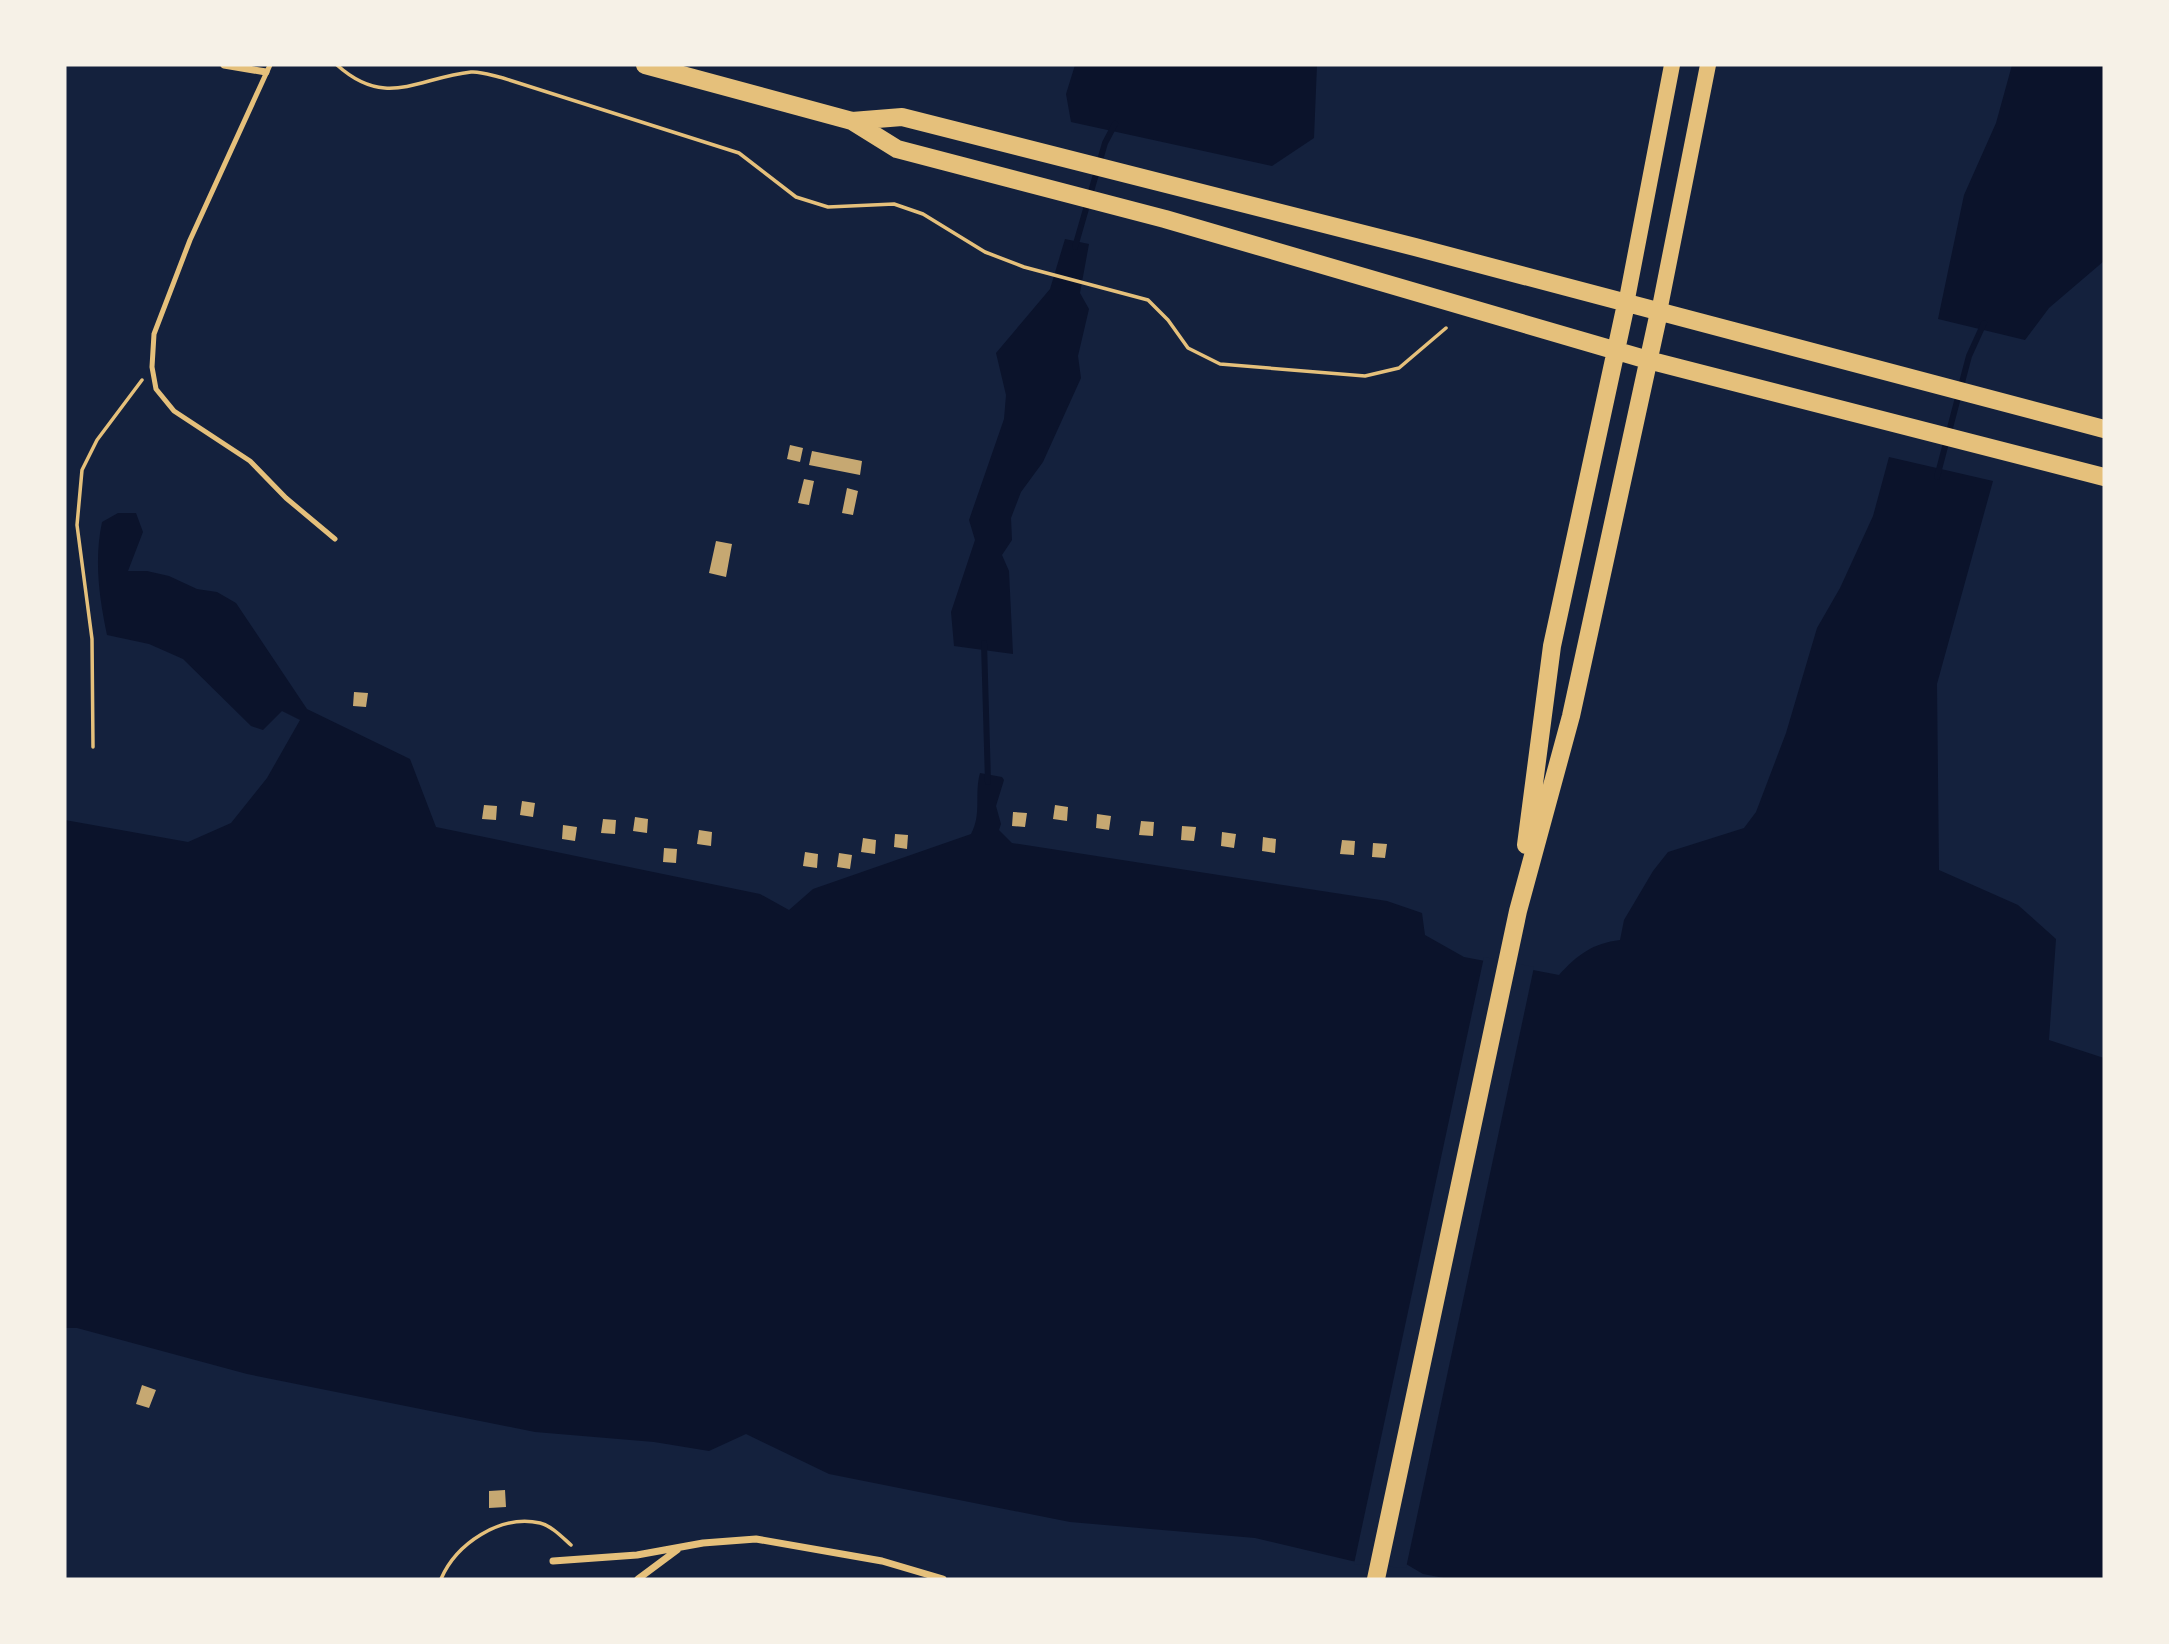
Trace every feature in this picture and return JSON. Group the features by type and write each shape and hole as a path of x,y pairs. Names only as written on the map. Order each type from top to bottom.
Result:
{"highway":[{"path":"645,65 852,121 897,149 1165,219 1616,352 2104,477"},
{"path":"852,121 902,117 2104,429"},
{"path":"1518,911 1552,646 1626,304"},
{"path":"1376,1579 1518,911 1571,716 1659,312"}],"main road":[{"path":"1626,304 1672,65"},
{"path":"1659,312 1708,65"}],"street":[{"path":"224,65 268,69"},
{"path":"553,1561 637,1555 729,1540 782,1541 882,1562 943,1579"},
{"path":"638,1579 677,1549"}],"lane":[{"path":"268,69 190,240 154,334 152,367 156,389 174,411 250,461 286,498 335,539"}],"path":[{"path":"337,65 354,80 379,88 409,88 474,72 503,78 739,153 796,197 828,207 894,204 923,214 985,252 1024,267 1096,284 1147,300 1168,320 1188,348 1220,364 1271,371 1365,376 1399,369 1446,328"},
{"path":"93,747 92,639 77,525 82,470 97,440 152,367"},
{"path":"441,1579 453,1559 480,1535 510,1524 539,1523 550,1527 582,1557"}],"water":[{"path":"1075,65 1317,65 1314,138 1272,166 1071,122 1066,94"},
{"path":"2012,65 2104,65 2104,261 2049,308 2025,340 1938,319 1964,195 1996,123"},
{"path":"1065,239 1089,244 1080,293 1089,309 1078,356 1081,378 1043,462 1021,492 1011,518 1012,540 1002,555 1009,571 1013,654 954,646 951,612 975,540 969,520 1004,419 1006,395 996,353 1050,289"},
{"path":"1889,457 1993,481 1937,684 1939,870 2018,905 2056,939 2049,1040 2104,1058 2104,1579 1449,1579 1423,1574 1406,1564 1379,1565 1352,1561 1255,1538 1070,1522 829,1474 746,1434 709,1451 654,1442 535,1432 247,1374 77,1328 65,1328 65,820 188,842 231,823 267,778 300,720 282,711 263,730 251,726 183,659 149,644 107,635 100,593 98,550 102,522 118,513 136,513 143,532 128,571 147,571 169,576 197,589 217,592 236,603 307,709 410,759 436,827 760,894 789,910 813,889 971,834 976,819 980,773 1002,777 1004,780 996,806 1001,824 999,830 1012,843 1387,901 1422,913 1425,935 1464,957 1559,975 1586,951 1620,940 1624,920 1653,871 1668,852 1744,828 1756,812 1786,733 1817,628 1840,588 1873,516"}],"pier":[{"path":"1484,957 1534,967 1406,1568 1354,1564"}],"building":[{"path":"790,445 803,448 800,462 787,459"},
{"path":"812,451 862,461 860,475 809,465"},
{"path":"804,479 814,481 809,505 798,503"},
{"path":"847,488 858,491 853,515 842,513"},
{"path":"716,541 732,544 726,577 709,573"},
{"path":"354,692 368,693 366,707 353,706"},
{"path":"522,801 535,803 533,817 520,815"},
{"path":"484,805 497,806 496,820 482,819"},
{"path":"1055,805 1068,807 1067,821 1053,819"},
{"path":"1013,812 1027,813 1025,827 1012,826"},
{"path":"1097,814 1111,816 1109,830 1096,828"},
{"path":"635,817 648,819 647,833 633,831"},
{"path":"603,819 616,820 615,834 601,833"},
{"path":"1141,821 1154,822 1153,836 1139,835"},
{"path":"563,825 577,827 575,841 562,839"},
{"path":"1182,826 1196,827 1194,841 1181,840"},
{"path":"699,830 712,832 711,846 697,844"},
{"path":"1222,832 1236,834 1234,848 1221,846"},
{"path":"895,834 908,835 907,849 894,847"},
{"path":"1263,837 1276,839 1275,853 1262,851"},
{"path":"863,838 876,840 875,854 861,852"},
{"path":"1342,840 1355,841 1354,855 1340,854"},
{"path":"1373,843 1387,844 1385,858 1372,857"},
{"path":"664,848 677,849 676,863 663,862"},
{"path":"805,852 818,854 817,868 803,866"},
{"path":"839,853 852,855 850,869 837,867"},
{"path":"142,1385 156,1390 149,1408 136,1404"},
{"path":"505,1490 506,1507 489,1508 489,1491"}],"waterway":[{"path":"1075,247 1105,143 1115,124"},
{"path":"1937,477 1969,356 1984,323"},
{"path":"984,643 988,782"}]}
